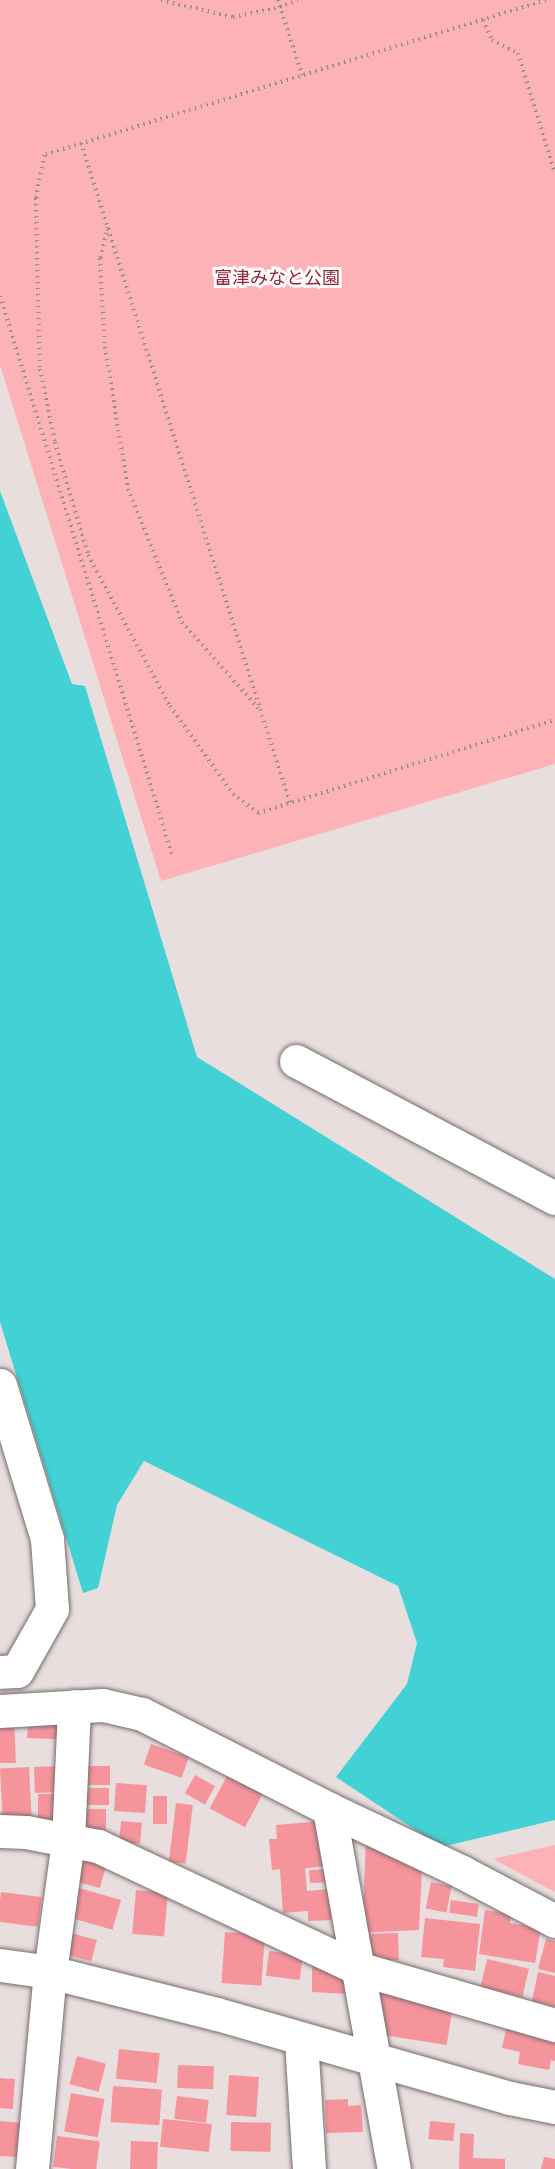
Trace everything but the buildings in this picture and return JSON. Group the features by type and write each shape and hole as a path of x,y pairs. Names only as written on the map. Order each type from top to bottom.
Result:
{"street":[{"path":"296,1061 555,1198"},
{"path":"0,1385 48,1539 52,1609 17,1671 0,1672"},
{"path":"0,1710 103,1705 142,1714 329,1809 462,1872 555,1921"},
{"path":"32,2169 50,1972 68,1840 74,1706"},
{"path":"329,1809 394,2169"},
{"path":"0,1831 26,1832 98,1846 357,1968 555,2025"},
{"path":"0,1965 50,1972 510,2098 555,2107"},
{"path":"301,2039 309,2169"}],"path":[{"path":"161,0 233,17 280,7 298,0"},
{"path":"278,0 302,75"},
{"path":"546,0 44,155 36,198 40,369 55,442 88,555 170,706 233,794 258,813 555,720"},
{"path":"483,20 492,40 518,53 555,173"},
{"path":"81,143 290,804"},
{"path":"108,227 100,258 105,347 128,489 182,622 261,711"},
{"path":"0,296 172,854"},
{"path":"63,501 72,499"}],"green space":[{"name":"富津みなと公園","path":"0,0 555,0 555,764 161,881 0,365"},
{"path":"555,1845 555,1892 493,1859"}],"water":[{"path":"0,491 72,684 85,686 197,1057 555,1279 555,1820 441,1847 336,1777 407,1684 417,1643 398,1586 144,1461 117,1505 98,1588 83,1593 0,1322"}]}
